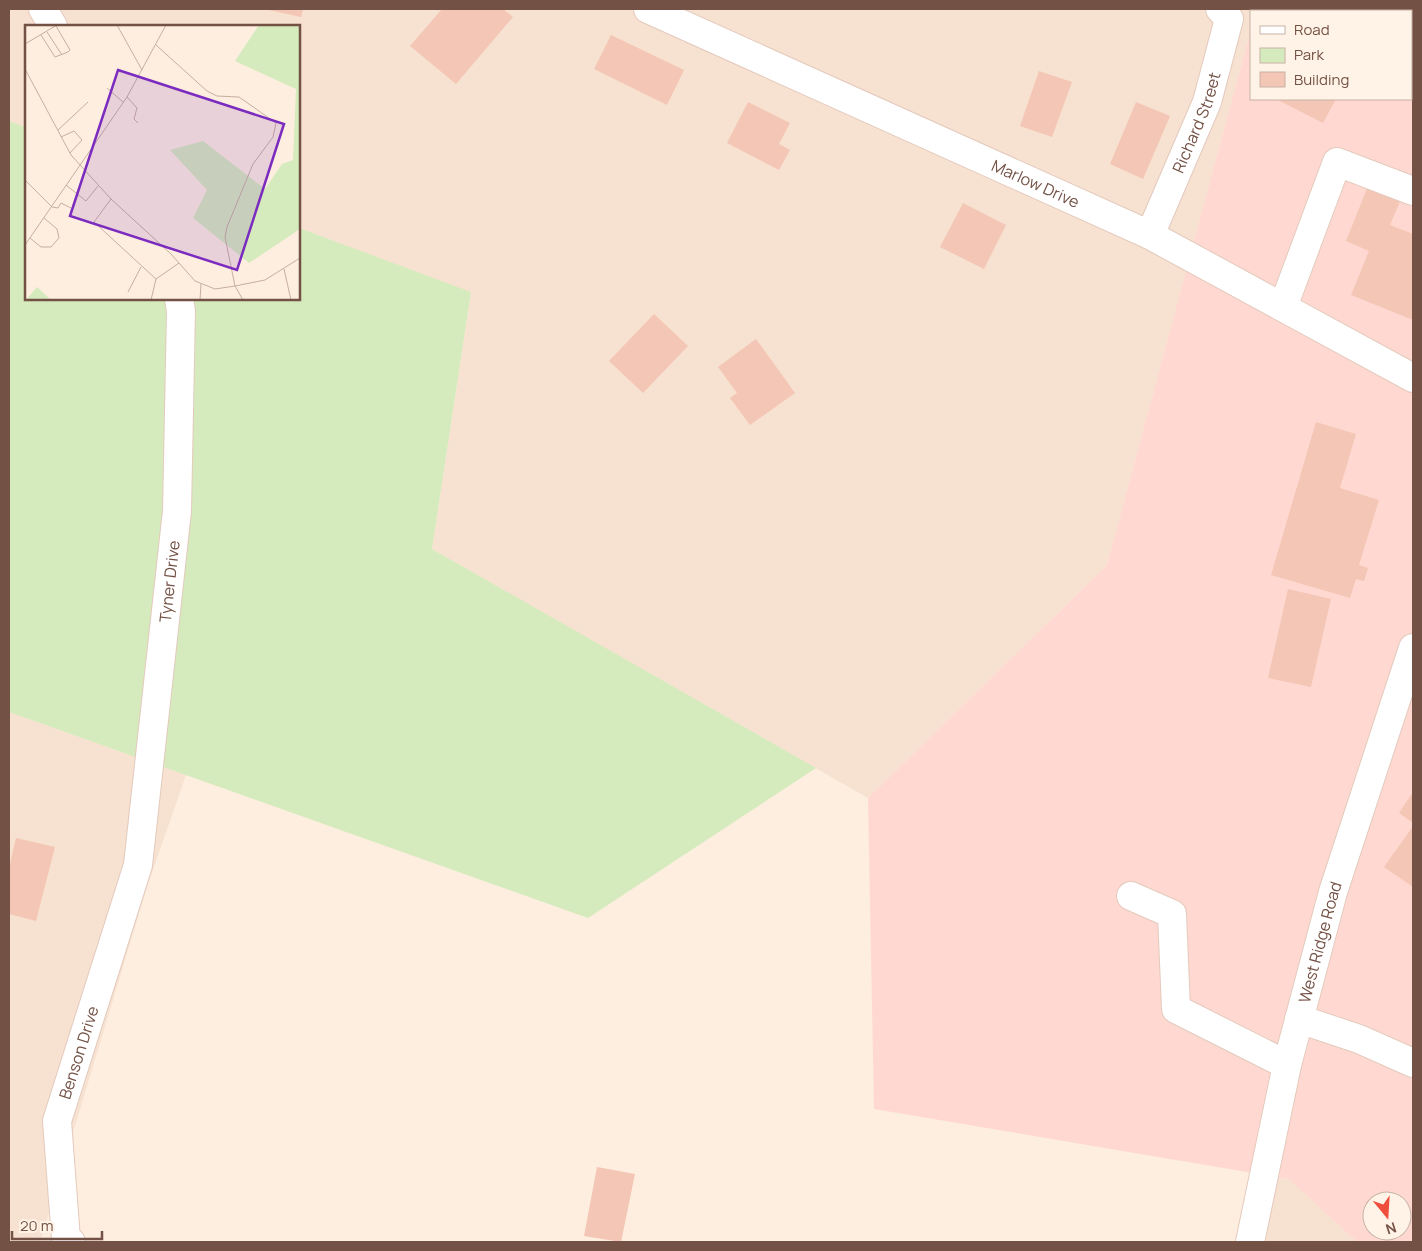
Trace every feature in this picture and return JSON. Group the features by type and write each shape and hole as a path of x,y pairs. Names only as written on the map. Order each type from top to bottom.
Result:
{"street":[{"path":"43,9 52,25"},
{"name":"Marlow Drive","path":"648,9 1150,235 1413,378"},
{"name":"Richard Street","path":"1150,235 1207,102 1229,19 1220,9"},
{"path":"1283,307 1337,162 1413,191"},
{"name":"Tyner Drive","path":"138,865 177,511 181,311 179,300"},
{"name":"West Ridge Road","path":"1250,1242 1287,1065 1333,892 1413,648"},
{"name":"Benson Drive","path":"71,1242 66,1239 57,1121 138,865"},
{"path":"1131,896 1172,914 1176,1009 1287,1065"},
{"path":"1299,1019 1359,1039 1413,1063"}],"shaded area":[{"path":"9,9 1256,9 1250,10 1250,33 1107,565 868,798 432,549 471,293 300,228 300,25 25,25 25,127 9,121"},
{"path":"1256,9 1413,9 1413,1242 1357,1242 1289,1179 874,1109 868,798 1107,565 1250,33 1250,100 1412,100 1412,10"},
{"path":"9,712 186,775 147,887 40,1242 9,1242"},
{"path":"1259,1174 1290,1179 1357,1242 1242,1242"}],"green space":[{"path":"9,121 25,127 25,300 300,300 300,228 471,292 432,549 816,768 588,918 9,712"}],"building":[{"path":"264,9 303,9 301,17"},
{"path":"442,9 503,9 513,17 456,84 410,46"},
{"path":"1374,9 1413,9 1413,22 1412,10"},
{"path":"611,35 684,70 667,105 594,69"},
{"path":"1039,71 1072,82 1052,137 1020,126"},
{"path":"1278,100 1335,100 1323,123"},
{"path":"748,102 790,123 779,144 790,150 779,170 727,143"},
{"path":"1136,102 1170,116 1143,179 1110,164"},
{"path":"1368,186 1401,199 1390,225 1413,234 1413,320 1351,295 1369,251 1346,241"},
{"path":"963,203 1006,225 984,269 940,247"},
{"path":"654,314 688,346 643,393 609,361"},
{"path":"756,339 795,393 750,425 730,398 737,393 718,367"},
{"path":"1316,422 1356,434 1340,488 1379,500 1359,565 1368,568 1364,581 1356,579 1350,598 1271,575"},
{"path":"1288,589 1331,599 1311,687 1268,678"},
{"path":"1413,792 1413,823 1399,813"},
{"path":"1413,826 1413,887 1384,867"},
{"path":"16,838 55,847 36,921 9,914 9,868"},
{"path":"597,1167 635,1174 621,1242 584,1236"}]}
